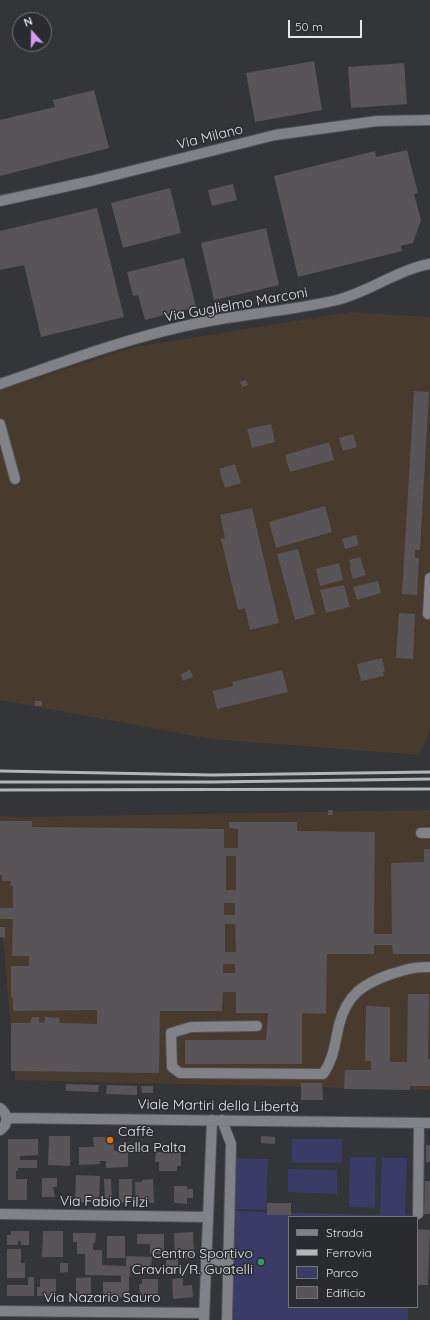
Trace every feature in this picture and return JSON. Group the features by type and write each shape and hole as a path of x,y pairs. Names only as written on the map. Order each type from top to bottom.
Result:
{"street":[{"name":"Via Milano","path":"0,201 91,181 275,135 377,121 430,120"},
{"name":"Via Guglielmo Marconi","path":"0,384 129,341 185,325 313,306 339,300 428,262"},
{"path":"0,424 15,479"},
{"path":"428,614 430,578"},
{"path":"257,1026 191,1027 171,1033 172,1067 180,1074 323,1074 331,1063 342,1016 350,1000 359,989 374,980 411,967 430,967"},
{"path":"0,1108 4,1111 7,1118 5,1124 0,1130"},
{"name":"Viale Martiri della Libertà","path":"7,1118 430,1123"},
{"path":"204,1316 208,1217 217,1120"},
{"path":"217,1120 231,1144 227,1320"},
{"path":"418,1214 419,1123"},
{"name":"Via Fabio Filzi","path":"0,1214 208,1217"},
{"path":"206,1260 228,1262"},
{"name":"Via Nazario Sauro","path":"0,1312 204,1316"}],"shaded area":[{"path":"351,312 430,317 430,731 419,755 211,739 0,700 0,390 134,347"},
{"path":"430,810 430,1090 15,1080 4,948 0,931 0,816 20,817"}],"green space":[{"path":"292,1139 342,1139 342,1163 292,1163"},
{"path":"350,1157 376,1157 375,1208 349,1207"},
{"path":"237,1158 268,1159 266,1210 235,1209"},
{"name":"Centro Sportivo Craviari/R. Guatelli","path":"382,1158 407,1158 405,1215 411,1216 288,1216 288,1308 408,1308 408,1320 231,1320 234,1211 380,1215"},
{"path":"288,1169 337,1170 337,1194 288,1192"}],"building":[{"path":"314,61 322,110 255,122 246,73"},
{"path":"404,63 407,104 351,108 348,67"},
{"path":"94,90 109,148 0,176 0,120 55,107 53,100"},
{"path":"407,150 418,193 414,194 421,220 413,243 401,246 402,251 298,277 274,176 375,151 376,157"},
{"path":"233,184 237,200 212,206 208,190"},
{"path":"170,188 181,233 123,248 111,203"},
{"path":"97,208 124,317 41,337 24,265 0,270 0,231"},
{"path":"266,228 279,285 214,300 201,243"},
{"path":"184,258 196,307 145,320 138,295 133,296 127,272"},
{"path":"246,380 248,385 242,387 240,382"},
{"path":"414,391 429,392 420,550 415,550 415,558 419,558 417,595 402,594"},
{"path":"271,424 275,442 252,448 247,429"},
{"path":"353,434 357,447 343,451 339,438"},
{"path":"329,442 334,460 290,472 285,455"},
{"path":"235,464 241,483 225,488 219,469"},
{"path":"325,506 332,532 276,548 269,522"},
{"path":"252,508 279,623 250,630 245,608 238,610 221,539 225,538 220,515"},
{"path":"356,535 359,545 345,549 342,539"},
{"path":"298,549 315,614 295,620 277,554"},
{"path":"360,557 366,575 353,579 349,566 351,566 349,560"},
{"path":"339,563 343,580 320,586 316,569"},
{"path":"378,581 381,593 357,600 353,587"},
{"path":"344,585 350,607 326,613 320,590"},
{"path":"399,613 415,614 413,659 396,658"},
{"path":"382,658 385,671 383,672 384,676 361,681 357,664"},
{"path":"190,670 193,677 183,681 181,674"},
{"path":"282,670 288,692 217,709 213,691 233,686 232,682"},
{"path":"35,701 42,701 42,706 35,706"},
{"path":"328,810 333,810 333,815 328,815"},
{"path":"0,821 32,821 32,827 224,829 224,848 238,848 238,829 229,828 229,822 297,822 297,831 375,832 374,934 392,934 391,863 424,862 424,849 430,849 430,954 393,954 392,945 374,945 374,954 327,954 326,1014 302,1013 302,1064 185,1064 185,1040 266,1040 268,1013 236,1013 236,992 223,992 222,1011 160,1011 159,1073 11,1071 11,1023 30,1023 32,1017 39,1017 39,1022 44,1023 45,1017 59,1018 60,1023 97,1024 97,1010 13,1011 13,998 11,998 11,966 29,966 29,956 12,956 13,919 0,919 0,908 13,908 13,886 10,886 11,881 2,881 2,875 0,875","holes":["226,856 236,856 236,890 226,890","224,903 235,903 235,915 224,915","225,924 235,924 236,952 225,952","223,964 235,964 235,973 223,973"]},
{"path":"0,927 5,927 5,938 0,937"},
{"path":"408,994 429,994 428,1059 430,1059 430,1086 410,1086 410,1090 344,1089 345,1070 371,1070 371,1061 365,1061 366,1006 390,1007 390,1062 407,1062"},
{"path":"301,1083 322,1083 323,1100 301,1100"},
{"path":"66,1084 99,1085 98,1092 66,1091"},
{"path":"107,1085 137,1086 137,1095 106,1094"},
{"path":"141,1086 153,1086 153,1093 142,1093"},
{"path":"49,1136 70,1136 70,1166 48,1165"},
{"path":"261,1136 275,1137 275,1144 261,1143"},
{"path":"93,1137 113,1137 114,1151 128,1151 128,1167 106,1168 106,1161 100,1161 100,1164 79,1165 79,1147 94,1147"},
{"path":"8,1139 38,1139 38,1155 20,1156 20,1160 37,1160 37,1168 18,1168 18,1171 16,1171 16,1179 27,1179 27,1200 8,1200"},
{"path":"426,1145 430,1145 430,1162 426,1162"},
{"path":"156,1152 181,1153 181,1166 177,1166 177,1171 159,1171 159,1162 155,1162"},
{"path":"76,1175 100,1176 99,1203 75,1202"},
{"path":"42,1178 57,1178 57,1187 53,1187 55,1197 42,1197"},
{"path":"104,1179 111,1179 112,1202 105,1203"},
{"path":"119,1179 132,1179 132,1202 124,1202 119,1204 116,1201 119,1198"},
{"path":"153,1179 154,1203 146,1203 146,1200 136,1200 135,1182"},
{"path":"425,1181 430,1181 430,1214 424,1214"},
{"path":"174,1186 187,1186 187,1189 193,1189 193,1198 187,1198 187,1204 174,1203"},
{"path":"267,1203 291,1203 291,1215 267,1215"},
{"path":"418,1229 430,1230 428,1285 418,1285"},
{"path":"11,1231 29,1231 29,1245 21,1245 21,1241 18,1241 18,1245 7,1245 7,1235 11,1235"},
{"path":"43,1231 63,1231 63,1257 42,1257"},
{"path":"193,1232 194,1258 178,1259 178,1266 166,1267 166,1260 175,1260 174,1233"},
{"path":"73,1233 96,1233 95,1243 93,1243 93,1250 102,1250 102,1265 126,1266 126,1256 152,1257 151,1267 130,1266 130,1276 85,1275 85,1254 77,1254 77,1242 73,1242"},
{"path":"137,1234 164,1234 164,1254 150,1254 150,1244 137,1244"},
{"path":"107,1236 125,1236 125,1258 107,1258"},
{"path":"7,1249 21,1249 21,1263 25,1263 25,1278 7,1278"},
{"path":"60,1263 68,1263 68,1272 60,1273"},
{"path":"121,1276 129,1276 129,1297 103,1297 103,1282 121,1282"},
{"path":"28,1277 34,1277 34,1296 7,1296 7,1285 28,1285"},
{"path":"91,1277 91,1297 76,1297 76,1278"},
{"path":"183,1278 183,1286 192,1285 193,1297 173,1299 172,1279"},
{"path":"40,1279 56,1279 56,1296 37,1296 37,1287 40,1287"},
{"path":"142,1279 158,1279 158,1297 140,1298 139,1284 142,1284"}],"railway":[{"path":"0,771 212,775 430,772"},
{"path":"0,782 212,782 430,779"},
{"path":"0,790 430,789"}],"place":[{"name":"Caffè della Palta","path":"110,1140"},
{"name":"Centro Sportivo Craviari/R. Guatelli","path":"261,1262"}]}
